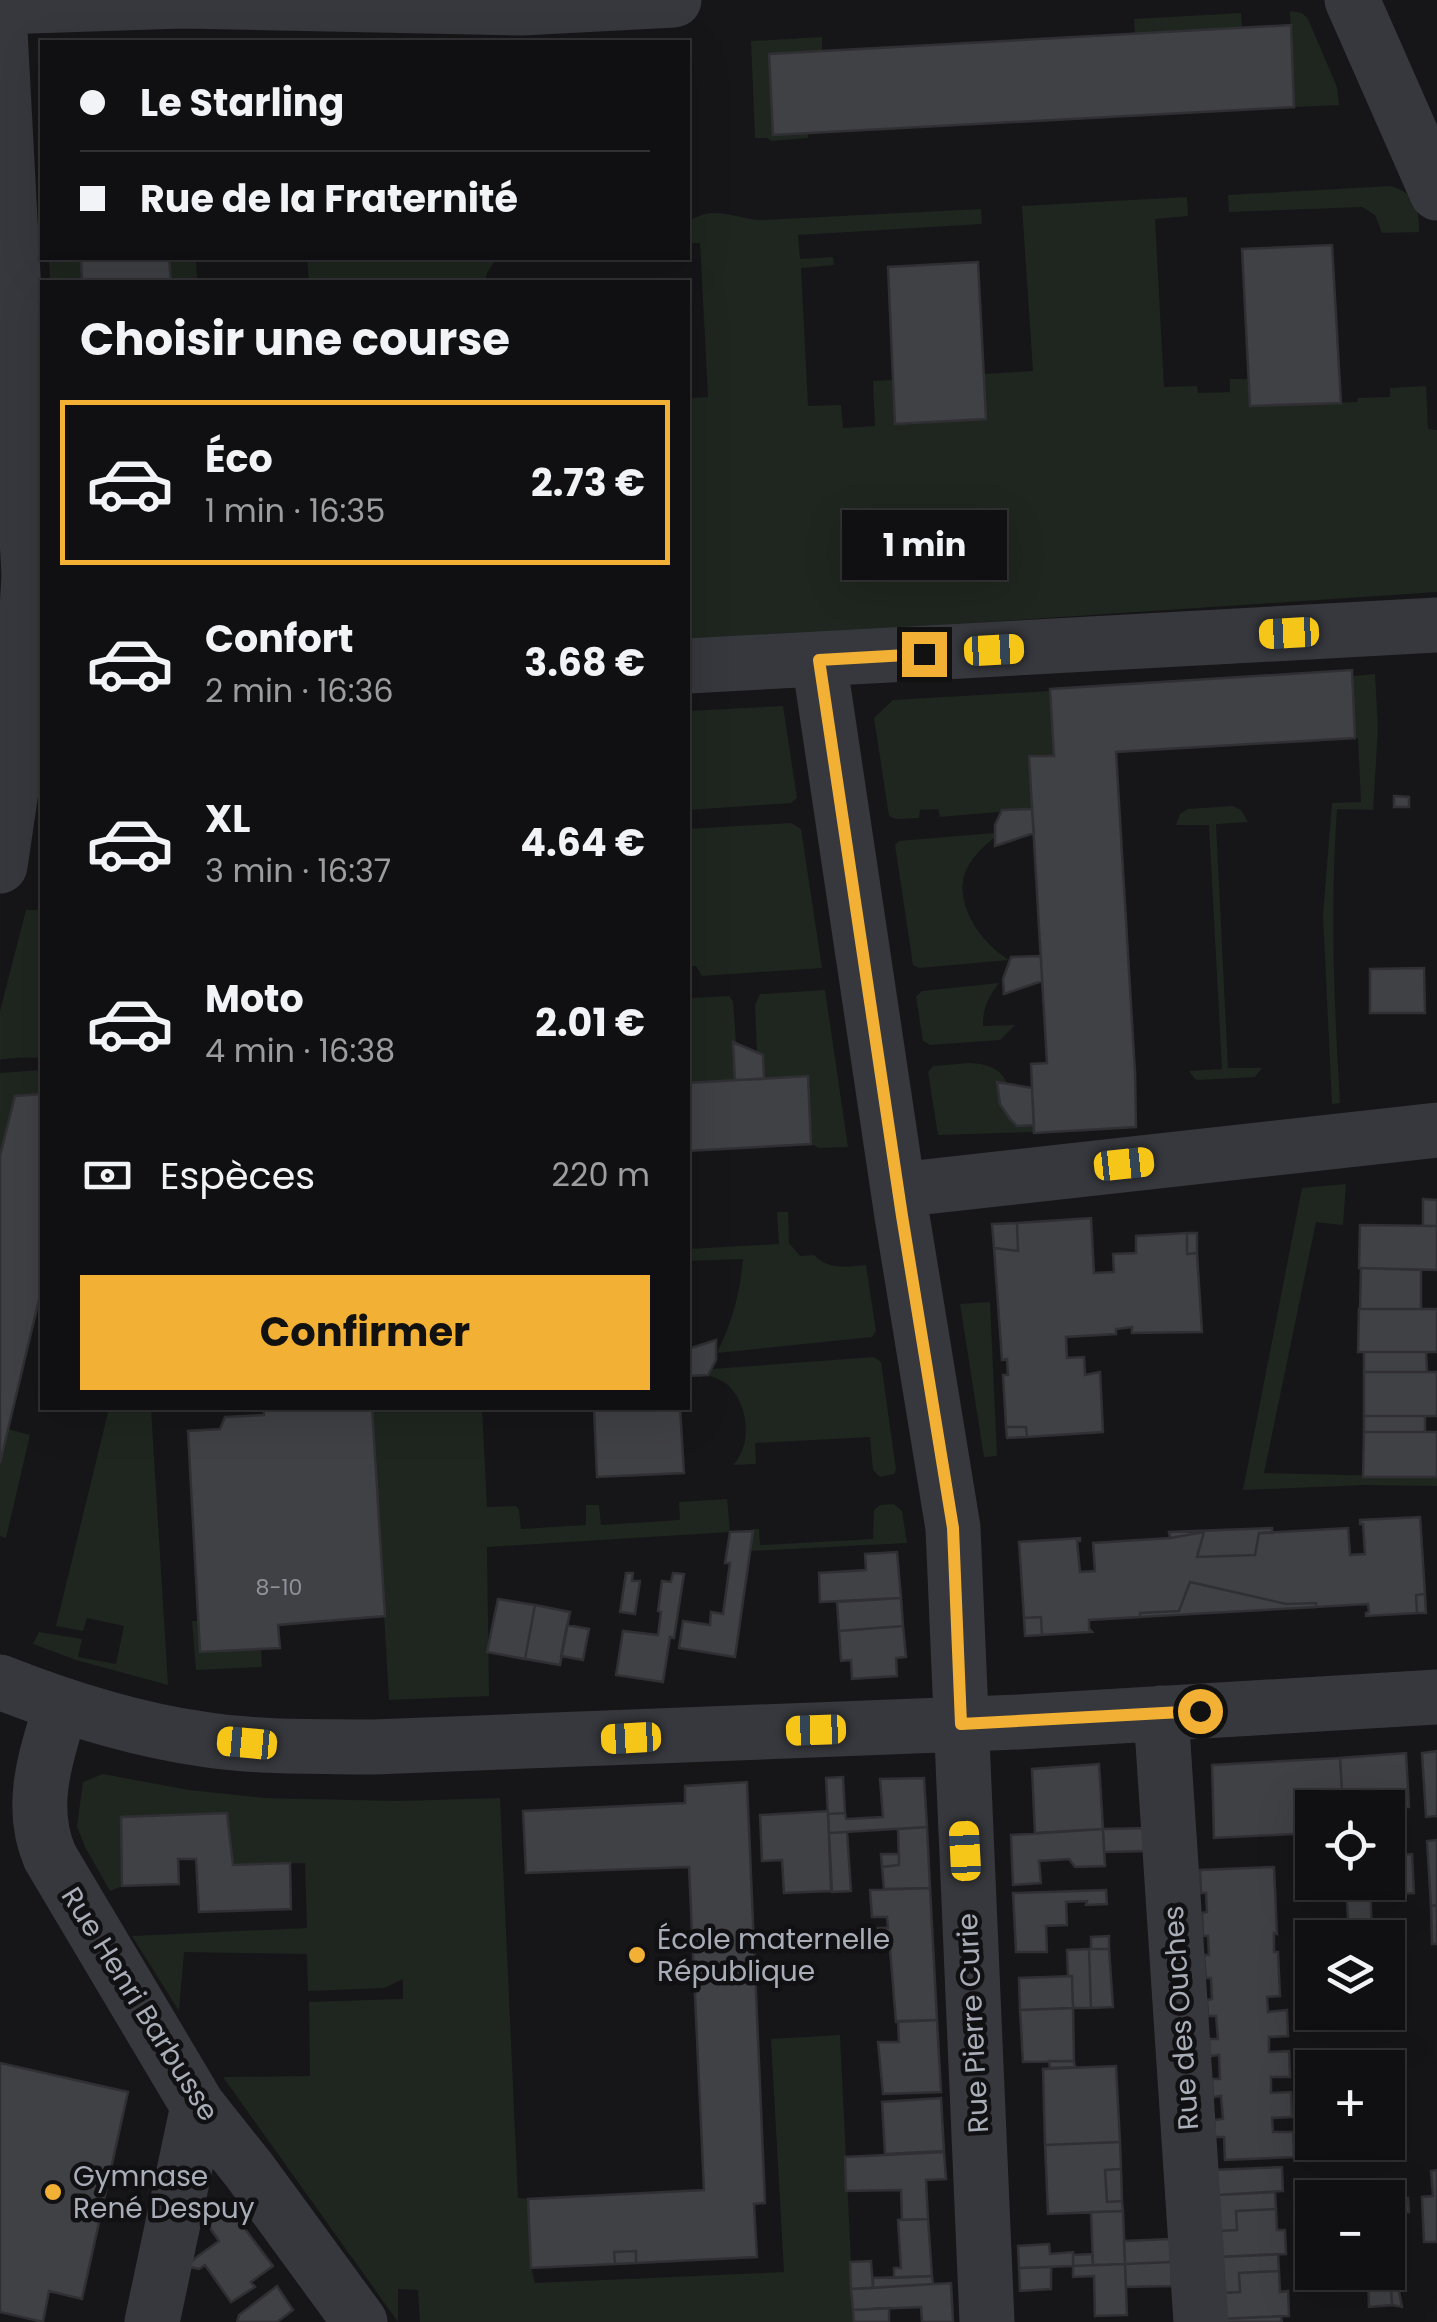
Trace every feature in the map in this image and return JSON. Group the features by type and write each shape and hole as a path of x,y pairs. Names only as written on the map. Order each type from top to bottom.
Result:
{"street":[{"path":"0,7 183,1 522,8 674,0"},
{"path":"1352,0 1437,193"},
{"path":"0,31 29,576 32,703 16,764 0,866"},
{"path":"690,666 1437,625"},
{"name":"Rue Pierre Curie","path":"819,660 953,1528 987,2322"},
{"path":"898,1190 1437,1130"},
{"path":"0,1682 122,1724 203,1740 374,1747 961,1724 1437,1698"},
{"name":"Rue Henri Barbusse","path":"61,1706 40,1780 42,1838 50,1857 198,2106 360,2322"},
{"name":"Rue des Ouches","path":"1161,1714 1201,2322"},
{"path":"152,2322 198,2106"}],"shaded area":[{"path":"1290,11 1302,13 1308,19 1337,87 1339,105 1294,107"},
{"path":"1241,13 1242,28 1135,34 1134,19"},
{"path":"822,37 822,51 773,135 808,133 808,138 755,138 751,41"},
{"path":"1391,186 1415,203 1419,232 1382,233 1375,215 1362,207 1229,212 1228,195"},
{"path":"1187,197 1188,216 1155,219 1164,387 1197,386 1198,393 1230,392 1230,379 1249,379 1251,406 1357,402 1358,398 1390,397 1390,388 1426,386 1428,429 1437,430 1437,592 690,642 690,398 708,397 700,243 690,243 690,221 715,213 760,220 981,209 982,224 798,235 800,259 833,257 834,265 801,268 808,406 841,405 843,428 875,426 873,381 893,380 896,424 985,419 983,374 1033,371 1022,206"},
{"path":"49,260 81,260 82,280 50,280"},
{"path":"169,260 196,260 197,280 171,280"},
{"path":"307,260 496,260 485,280 309,280"},
{"path":"1375,674 1378,729 1373,810 1337,809 1334,956 1340,1103 1332,1104 1323,915 1332,803 1361,802 1353,676"},
{"path":"1050,691 1054,756 1029,757 1032,809 940,817 938,809 920,810 919,818 889,816 874,718 893,700"},
{"path":"783,706 797,798 791,803 690,810 690,711"},
{"path":"1233,806 1241,810 1248,822 1216,824 1228,1068 1262,1068 1255,1077 1198,1080 1189,1071 1222,1069 1209,825 1176,825 1180,814 1188,809"},
{"path":"791,823 801,829 822,968 702,976 696,966 690,966 690,829"},
{"path":"994,833 967,869 963,893 976,927 1009,960 919,968 913,965 895,845 899,841"},
{"path":"26,910 40,910 40,1058 0,1060 0,1011"},
{"path":"999,983 987,1003 983,1026 1015,1025 1000,1040 930,1045 923,1041 916,997 922,991"},
{"path":"825,990 848,1147 819,1148 811,1144 808,1076 764,1079 763,1056 757,1052 755,1005 760,994"},
{"path":"729,996 733,1001 735,1080 690,1083 690,998"},
{"path":"970,1063 1001,1074 1007,1084 997,1083 997,1089 1005,1112 1017,1126 1034,1125 1034,1132 938,1135 928,1072 933,1066"},
{"path":"40,1070 40,1094 15,1097 0,1156 0,1073"},
{"path":"1346,1184 1343,1225 1316,1222 1264,1473 1437,1477 1437,1486 1243,1490 1302,1188"},
{"path":"777,1212 788,1212 789,1243 800,1256 814,1255 838,1266 866,1265 876,1331 872,1337 717,1353 734,1308 743,1259 690,1261 690,1249 779,1244"},
{"path":"990,1302 997,1456 984,1457 960,1304"},
{"path":"874,1357 881,1362 894,1474 880,1477 873,1470 870,1437 755,1443 756,1464 733,1465 743,1448 744,1415 730,1387 708,1375 712,1369"},
{"path":"109,1410 151,1410 168,1685 33,1644 39,1632 82,1639 78,1657 116,1664 124,1626 87,1618 83,1631 56,1626"},
{"path":"372,1410 482,1410 487,1507 516,1506 521,1529 586,1525 586,1505 599,1505 601,1525 680,1520 679,1502 727,1499 730,1532 487,1547 489,1696 389,1700"},
{"path":"8,1429 30,1435 6,1538 0,1536 0,1463"},
{"path":"894,1504 902,1511 907,1543 750,1551 753,1529 759,1529 760,1545 873,1539 874,1510 880,1505"},
{"path":"192,1621 199,1621 201,1652 261,1649 262,1667 196,1670"},
{"path":"103,1774 189,1790 265,1798 500,1798 518,2198 528,2199 535,2283 784,2272 771,2039 840,2035 854,2322 420,2322 418,2290 398,2289 398,2322 223,2077 310,2076 309,2002 403,1999 403,1979 384,1988 308,1991 307,1954 184,1952 179,2011 132,1936 307,1928 305,1863 233,1865 227,1813 122,1817 122,1886 110,1891 77,1826 83,1782"}],"building":[{"path":"1291,25 1294,107 773,135 769,54"},
{"path":"1332,245 1341,403 1250,406 1242,249"},
{"path":"81,260 169,260 171,280 82,280"},
{"path":"978,262 986,419 895,424 888,267"},
{"path":"1352,670 1355,738 1116,752 1136,1127 1034,1133 1031,1064 1047,1063 1029,756 1054,756 1050,689"},
{"path":"1394,796 1409,797 1409,807 1394,807"},
{"path":"1032,809 1034,833 995,846 995,825 1002,810"},
{"path":"1041,956 1042,981 1004,994 1003,979 1011,957"},
{"path":"1424,968 1425,1013 1370,1013 1370,969"},
{"path":"733,1042 763,1055 764,1079 735,1080"},
{"path":"808,1076 811,1144 690,1151 690,1083"},
{"path":"997,1082 1032,1088 1034,1125 1017,1126 1010,1119 1000,1104"},
{"path":"40,1094 40,1295 0,1463 0,1156 15,1096"},
{"path":"1423,1199 1437,1200 1437,1226 1423,1226"},
{"path":"1091,1218 1094,1273 1114,1272 1113,1254 1136,1253 1136,1236 1187,1233 1187,1254 1197,1253 1202,1332 1132,1333 1132,1327 1116,1329 1116,1334 1066,1337 1067,1358 1084,1357 1085,1375 1100,1372 1103,1432 1027,1437 1026,1427 1006,1427 1003,1375 1008,1375 1007,1359 1002,1360 994,1248 1018,1251 1017,1223"},
{"path":"1017,1223 1018,1251 994,1248 992,1224"},
{"path":"1360,1225 1437,1226 1437,1270 1359,1268"},
{"path":"1187,1233 1197,1233 1197,1253 1187,1254"},
{"path":"1361,1268 1421,1270 1421,1309 1360,1309"},
{"path":"1359,1309 1437,1309 1437,1352 1358,1352"},
{"path":"716,1340 716,1360 708,1375 690,1376 690,1348"},
{"path":"1364,1352 1426,1352 1427,1372 1364,1372"},
{"path":"1364,1372 1437,1372 1437,1416 1364,1416"},
{"path":"264,1410 372,1410 385,1616 278,1625 280,1648 200,1652 188,1431 220,1429 225,1417 264,1415"},
{"path":"594,1410 680,1410 684,1473 597,1477"},
{"path":"1364,1416 1425,1416 1425,1432 1364,1432"},
{"path":"1006,1427 1026,1427 1027,1437 1007,1438"},
{"path":"1364,1432 1437,1432 1437,1477 1363,1477"},
{"path":"1420,1517 1425,1594 1416,1595 1417,1613 1366,1616 1368,1604 1286,1604 1190,1582 1179,1611 1089,1620 1092,1632 1042,1635 1041,1617 1024,1618 1019,1542 1080,1538 1080,1572 1095,1571 1093,1543 1204,1532 1197,1557 1255,1555 1259,1533 1348,1528 1350,1555 1365,1554 1360,1520"},
{"path":"1272,1528 1272,1533 1259,1533 1255,1555 1197,1557 1204,1532 1170,1538 1169,1532"},
{"path":"753,1531 735,1657 679,1648 683,1621 710,1625 711,1612 723,1614 730,1532"},
{"path":"897,1552 901,1598 820,1602 819,1573 866,1570 865,1554"},
{"path":"626,1573 633,1573 632,1581 640,1581 635,1614 620,1612"},
{"path":"673,1573 684,1574 663,1682 616,1675 623,1631 658,1635 662,1581 671,1582"},
{"path":"1190,1582 1286,1604 1316,1603 1316,1607 1140,1617 1140,1613 1179,1611"},
{"path":"1425,1594 1426,1613 1417,1613 1416,1595"},
{"path":"901,1598 903,1626 839,1631 837,1602"},
{"path":"498,1599 535,1605 525,1659 487,1652"},
{"path":"535,1605 570,1612 560,1665 525,1659"},
{"path":"1041,1617 1042,1635 1025,1636 1024,1618"},
{"path":"567,1625 589,1629 583,1660 561,1656"},
{"path":"903,1626 906,1657 896,1658 897,1676 852,1679 851,1660 841,1661 839,1631"},
{"path":"1437,1751 1437,1816 1426,1817 1422,1753"},
{"path":"1406,1753 1409,1807 1405,1807 1405,1790 1342,1790 1340,1758"},
{"path":"1340,1758 1342,1790 1295,1790 1295,1834 1214,1838 1212,1765"},
{"path":"1099,1764 1103,1829 1035,1833 1032,1769"},
{"path":"843,1777 845,1813 828,1814 826,1778"},
{"path":"924,1778 927,1827 829,1833 828,1814 845,1813 846,1819 883,1817 880,1779"},
{"path":"747,1782 765,2203 754,2204 757,2257 636,2263 636,2251 614,2252 615,2264 531,2268 528,2199 704,2190 689,1867 526,1873 523,1811 685,1803 685,1786"},
{"path":"828,1811 831,1891 784,1893 782,1860 762,1861 760,1815"},
{"path":"227,1813 233,1865 290,1863 291,1909 199,1912 196,1859 178,1859 179,1884 122,1886 121,1817"},
{"path":"927,1827 930,1888 884,1889 882,1867 899,1865 898,1829"},
{"path":"1148,1828 1150,1851 1104,1852 1103,1829"},
{"path":"1103,1829 1105,1866 1075,1867 1069,1859 1039,1861 1041,1883 1013,1885 1011,1835"},
{"path":"847,1832 851,1891 832,1892 829,1833"},
{"path":"1437,1840 1437,1905 1431,1906 1427,1841"},
{"path":"881,1854 899,1854 899,1865 882,1867"},
{"path":"1412,1854 1414,1893 1405,1894 1405,1855"},
{"path":"1274,1867 1274,1952 1278,1952 1280,1996 1267,1997 1268,2012 1287,2010 1288,2036 1269,2037 1269,2052 1289,2051 1290,2077 1271,2077 1271,2093 1291,2092 1292,2117 1272,2118 1273,2132 1293,2132 1294,2157 1225,2160 1224,2137 1215,2137 1214,2120 1223,2119 1221,2096 1213,2097 1212,2079 1220,2079 1219,2055 1210,2056 1209,2039 1218,2039 1216,2016 1208,2016 1211,1978 1206,1978 1204,1955 1209,1955 1208,1936 1203,1936 1202,1913 1207,1912 1206,1893 1201,1893 1200,1870"},
{"path":"930,1888 937,2020 896,2022 889,1937 878,1937 878,1928 888,1928 887,1917 872,1917 870,1890"},
{"path":"1106,1890 1107,1904 1066,1902 1067,1925 1046,1926 1047,1952 1016,1952 1013,1893"},
{"path":"1347,1900 1371,1900 1371,1920 1348,1920"},
{"path":"1437,1905 1437,1944 1432,1944 1431,1906"},
{"path":"1109,1936 1109,1949 1091,1949 1091,1937"},
{"path":"1089,1949 1109,1949 1113,2007 1091,2008"},
{"path":"1089,1949 1091,2008 1073,2008 1067,1950"},
{"path":"1072,1976 1073,2008 1020,2010 1019,1978"},
{"path":"1073,2008 1074,2061 1023,2062 1020,2010"},
{"path":"937,2020 941,2092 883,2094 878,2042 899,2042 898,2021"},
{"path":"1049,2061 1074,2061 1075,2067 1050,2068"},
{"name":"Gymnase René Despuy","path":"0,2063 128,2092 82,2299 49,2291 43,2322 0,2312"},
{"path":"1116,2066 1120,2142 1045,2145 1043,2069"},
{"path":"941,2098 944,2151 885,2154 882,2102"},
{"path":"1120,2142 1121,2169 1105,2170 1107,2202 1122,2201 1123,2211 1048,2214 1045,2145"},
{"path":"944,2152 946,2179 926,2180 928,2219 902,2220 901,2190 846,2191 845,2157"},
{"path":"1282,2167 1283,2191 1216,2195 1214,2170"},
{"path":"1121,2169 1122,2201 1107,2202 1105,2170"},
{"path":"1437,2170 1437,2242 1424,2242 1422,2197 1433,2196 1431,2171"},
{"path":"1275,2192 1276,2209 1236,2211 1237,2230 1218,2231 1216,2195"},
{"path":"222,2205 227,2212 230,2209 273,2266 251,2282 255,2287 231,2302 205,2265 199,2269 190,2267 191,2262 219,2241 208,2225 212,2222 208,2214"},
{"path":"1276,2209 1277,2230 1285,2230 1286,2254 1219,2257 1218,2231 1237,2230 1236,2211"},
{"path":"1123,2211 1125,2264 1093,2265 1091,2212"},
{"path":"928,2219 932,2276 894,2278 894,2268 901,2268 898,2220"},
{"path":"1170,2239 1171,2262 1125,2264 1124,2241"},
{"path":"1049,2244 1050,2254 1073,2252 1073,2266 1019,2268 1018,2246"},
{"path":"636,2251 636,2263 615,2264 614,2252"},
{"path":"1092,2254 1093,2265 1073,2266 1073,2255"},
{"path":"1278,2254 1279,2271 1239,2273 1240,2292 1221,2293 1219,2257"},
{"path":"871,2261 873,2288 851,2289 850,2262"},
{"path":"1171,2262 1172,2286 1126,2287 1125,2264"},
{"path":"1125,2264 1127,2315 1095,2316 1094,2276 1073,2277 1073,2266"},
{"path":"1051,2267 1051,2289 1020,2291 1019,2268"},
{"path":"1279,2271 1280,2292 1288,2291 1289,2316 1222,2319 1221,2293 1240,2292 1239,2273"},
{"path":"932,2276 933,2284 873,2288 873,2278"},
{"path":"951,2283 953,2322 922,2322 921,2307 853,2310 851,2289"},
{"path":"277,2286 293,2310 277,2322 237,2322 239,2315"},
{"path":"1369,2290 1391,2290 1392,2305 1369,2307"},
{"path":"1391,2290 1399,2290 1402,2307 1392,2305"},
{"path":"889,2308 889,2322 854,2322 853,2310"},
{"path":"1281,2316 1282,2322 1222,2322 1222,2319"}],"place":[{"name":"École maternelle République","path":"637,1955"},
{"name":"Gymnase René Despuy","path":"53,2192"}],"route":[{"path":"924,654 819,660 953,1528 961,1724 1200,1711"}]}
